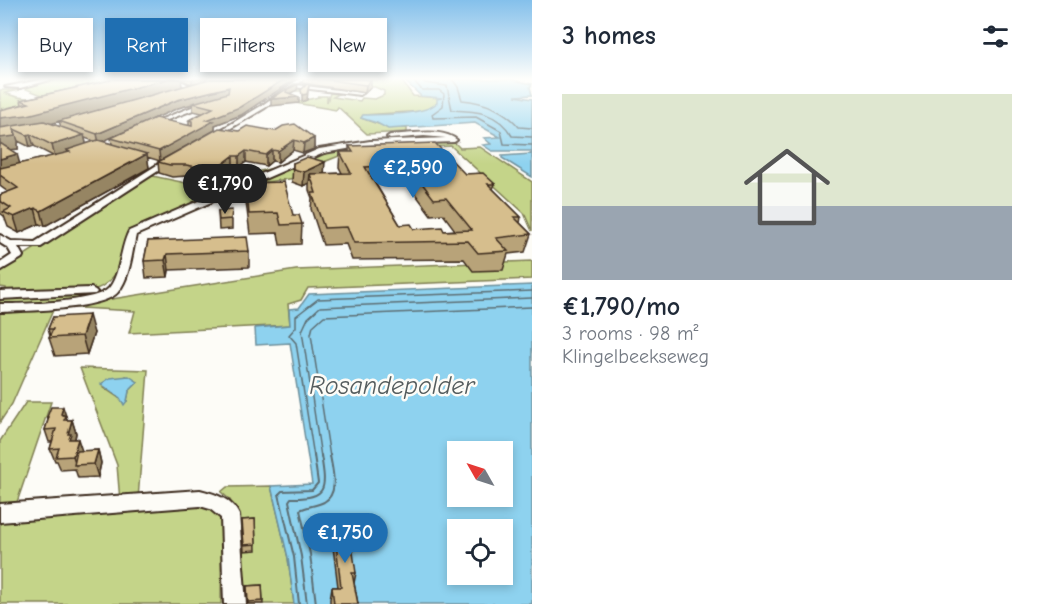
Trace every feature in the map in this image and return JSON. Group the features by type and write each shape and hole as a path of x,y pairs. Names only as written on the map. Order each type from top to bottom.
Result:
{"street":[{"path":"137,131 196,107"},
{"path":"204,141 262,107"},
{"path":"155,122 169,127"},
{"path":"0,308 76,302 105,296 113,291 120,276 132,233 322,151 370,143 454,140 450,136 437,134 390,137"},
{"path":"0,238 11,244 37,244 157,165 180,154"},
{"path":"0,268 18,256 11,244"},
{"path":"0,295 113,291"},
{"path":"0,513 200,498 213,501 230,515 235,604"}],"green space":[{"path":"320,107 338,107 336,110"},
{"path":"338,107 433,107 423,111 363,115 361,118 378,124 407,128 407,132 367,134"},
{"path":"454,142 460,148 480,147 532,182 532,231 524,213 451,146 349,152 319,164 297,178 265,182 259,180 328,151 366,144"},
{"path":"282,166 127,233 122,260 115,275 103,286 94,290 6,292 6,288 0,287 0,271 148,175 205,187 225,179"},
{"path":"532,261 532,279 308,288 301,300 288,304 290,325 129,333 135,311 61,307 296,270"},
{"path":"83,296 83,298 75,299 0,305 0,299"},
{"path":"54,308 12,404 0,422 0,312"},
{"path":"80,368 148,370 138,499 120,501 117,465","holes":["126,376 138,382 129,391 127,401 103,387"]},
{"path":"26,402 51,402 15,508 0,510 0,441"},
{"path":"271,486 288,558 294,604 241,604 237,514 230,500 221,492 227,487"},
{"path":"201,499 222,515 221,604 0,604 0,515"}],"water":[{"path":"430,107 532,107 532,177 502,158 502,156 531,154 531,151 492,151 483,145 491,144 484,138 500,137 475,123 388,129 361,118 363,115 402,114"},
{"name":"Rosandepolder","path":"532,285 532,604 294,604 288,558 271,486 312,484 290,343 256,345 255,328 290,325 289,309 299,308 309,294"},
{"path":"129,376 138,382 129,391 124,405 120,398 101,384 110,378"}],"building":[{"path":"12,107 58,107 28,115 0,118 0,110"},
{"path":"108,107 160,107 97,134 59,121"},
{"path":"210,107 240,107 207,120 214,121 159,151 111,138 155,118 192,126 192,121 189,120 213,108"},
{"path":"44,121 84,135 52,145 14,129 15,136 0,138 0,128"},
{"path":"295,124 314,138 304,143 294,140 278,151 272,150 266,155 246,151 239,156 233,156 215,170 158,162 219,128 239,131 247,126 275,131 283,126"},
{"path":"98,140 147,154 41,211 35,208 14,217 3,212 11,208 0,201 0,195 18,188 0,175 0,168 70,152 67,150"},
{"path":"0,143 17,154 0,159"},
{"path":"435,143 465,174 483,173 495,184 488,184 521,217 514,217 531,234 496,238 508,251 478,253 468,241 354,243 347,227 324,228 312,193 316,193 310,174 351,173 340,152 353,152 349,146","holes":["408,165 434,199 446,198 472,230 444,231 442,227 414,229 411,224 400,225 365,167"]},
{"path":"307,157 325,162 304,172 293,169 293,163"},
{"path":"284,182 293,215 299,215 302,224 281,225 278,213 249,214 246,183"},
{"path":"232,210 231,219 219,220 218,211"},
{"path":"247,237 249,251 167,254 165,260 144,261 148,241"},
{"path":"89,315 82,336 49,338 53,329 48,329 53,317"},
{"path":"51,407 63,407 61,414 66,416 64,420 72,420 69,439 78,439 73,456 56,457 59,448 50,449 56,429 45,430"},
{"path":"98,450 94,464 74,465 77,451"},
{"path":"333,518 348,518 356,573 352,573 358,604 334,604 332,587 341,587"},
{"path":"255,519 256,544 244,545 242,520"},
{"path":"262,585 263,601 248,602 247,586"}]}
